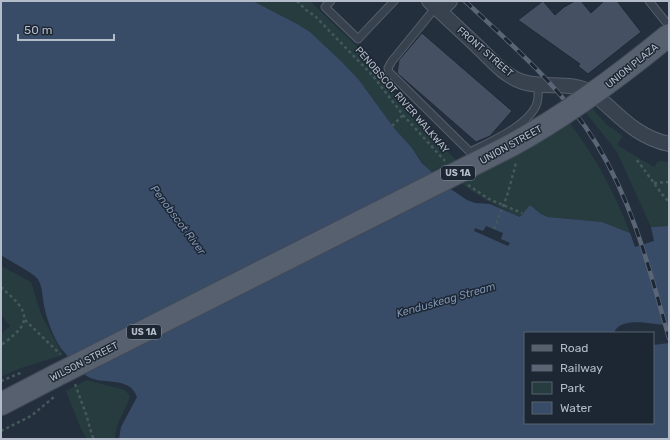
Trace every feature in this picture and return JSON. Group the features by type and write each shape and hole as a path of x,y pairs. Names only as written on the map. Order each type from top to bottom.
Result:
{"main road":[{"name":"UNION STREET","path":"232,287 529,136 589,97 669,36"},
{"name":"WILSON STREET","path":"1,404 56,386 232,287"}],"street":[{"path":"435,6 450,1"},
{"name":"FRONT STREET","path":"435,6 506,72 521,81 538,85 574,87 588,91 596,96 640,134 669,144"},
{"name":"UNION PLAZA","path":"596,96 669,36"}],"lane":[{"path":"331,1 325,7 358,39 394,1"},
{"path":"649,1 669,26"},
{"path":"435,6 388,68 389,72 470,152 504,135 528,116 537,102 538,85"}],"path":[{"name":"PENOBSCOT RIVER WALKWAY","path":"297,1 303,8 315,16 368,71 403,115 446,162"},
{"path":"392,126 403,115"},
{"path":"494,229 503,207 515,167 515,159"},
{"path":"637,160 669,202"},
{"path":"654,183 669,182"},
{"path":"466,184 481,196 503,207 522,213"},
{"path":"1,286 23,309 25,320 19,330 1,345"},
{"path":"1,431 31,416 56,386"}],"green space":[{"path":"253,1 310,1 382,71 382,77 415,119 472,176 569,122 604,175 630,233 602,222 548,217 541,214 530,205 521,217 479,196 461,183 442,166 430,172 412,148 394,128 359,80 342,62 310,32"},
{"path":"575,99 591,107 607,125 623,136 617,145 654,167 658,161 669,162 669,226 651,227 617,152"},
{"path":"1,266 31,282 41,314 63,355 15,370 1,377 1,334 10,326 1,315"},
{"path":"87,380 125,390 130,396 115,433 115,439 87,439 81,429 66,391"}],"water":[{"path":"1,1 253,1 310,32 359,80 422,163 449,188 467,200 475,203 490,204 520,217 530,205 541,214 548,217 602,222 630,233 635,247 654,241 651,227 669,226 669,325 638,322 623,324 617,327 614,332 524,332 524,424 654,424 654,345 669,343 669,439 119,439 121,427 137,397 133,390 122,383 93,379 84,374 78,368 61,348 51,330 41,288 37,278 1,255"}],"pier":[{"path":"486,226 503,233 501,239 510,243 508,246 474,231 475,228 483,231"}],"building":[{"path":"543,1 555,15 564,7 575,1 581,1 591,13 604,1 617,1 641,32 588,74 578,66 580,64 518,20"},
{"path":"422,33 512,111 490,136 476,142 397,73 399,60"}],"railway":[{"path":"465,1 518,51 552,86 583,123 596,143 609,166 630,213 647,263 669,338"}],"water label":[{"name":"Penobscot River","path":"178,220"},
{"name":"Kenduskeag Stream","path":"446,300"}]}
